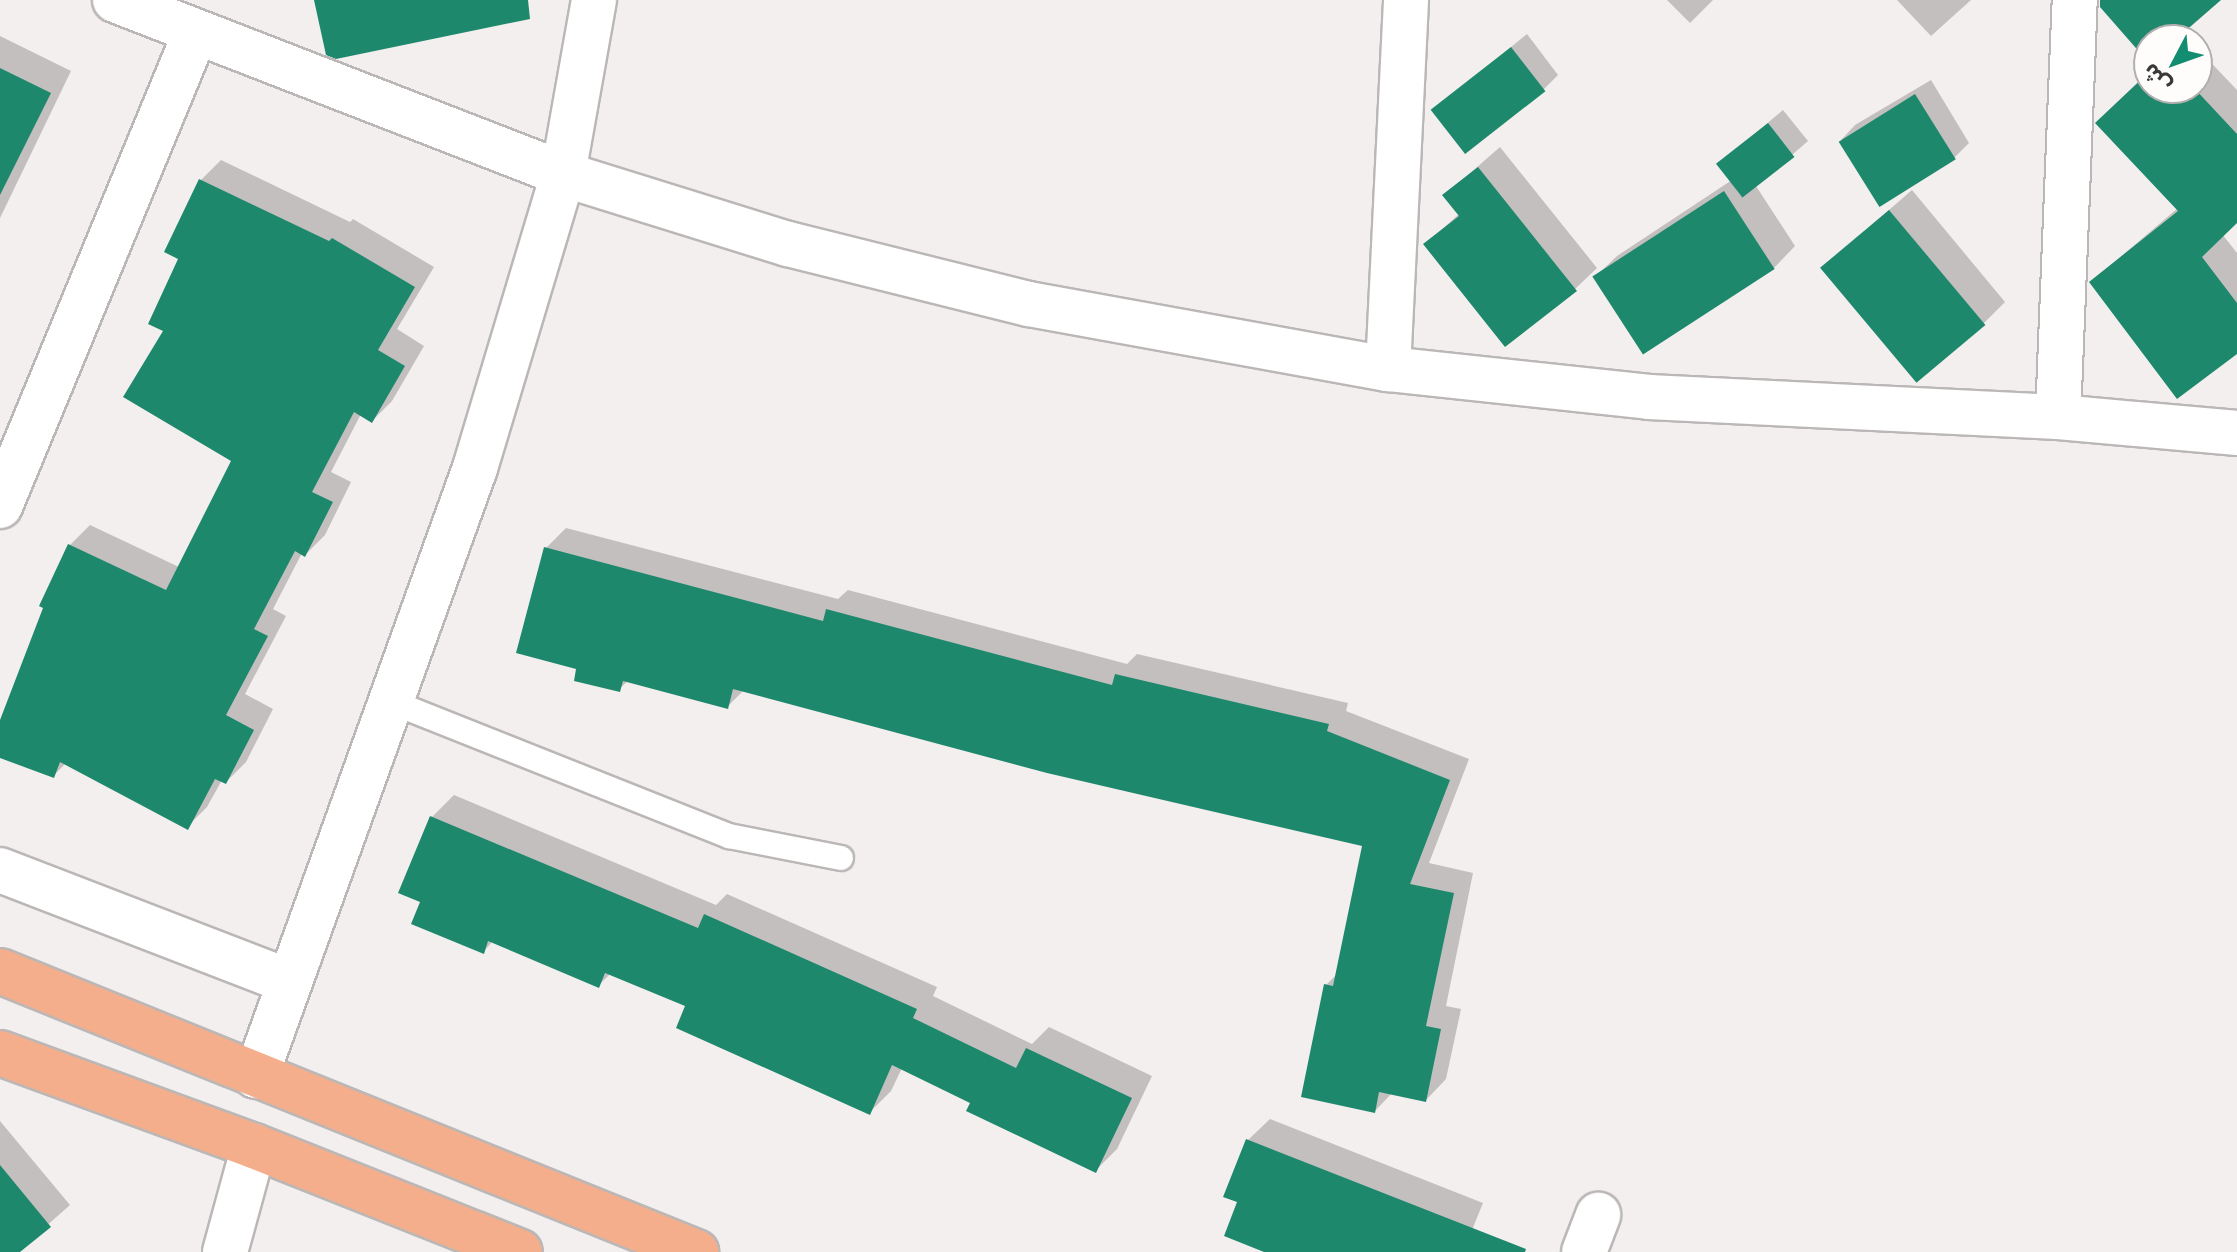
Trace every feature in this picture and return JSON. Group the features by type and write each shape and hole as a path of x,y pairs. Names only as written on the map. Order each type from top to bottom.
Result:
{"main road":[{"path":"0,971 696,1252"},
{"path":"0,1053 254,1146 520,1252"}],"street":[{"path":"115,0 195,34 563,174 788,244 1029,304 1388,369 1649,397 2058,417 2237,433"},
{"path":"256,1076 287,981 392,702 475,468 563,174 594,0"},
{"path":"1388,369 1406,0"},
{"path":"2058,417 2075,0"},
{"path":"0,506 13,434 195,34"},
{"path":"0,870 287,981"},
{"path":"225,1252 254,1146"}],"lane":[{"path":"392,702 729,836 841,858"}],"building":[{"path":"314,0 528,0 530,19 336,59 326,55"},
{"path":"2100,0 2221,0 2193,24 2133,24 2133,45 2100,7"},
{"path":"1511,47 1545,91 1465,154 1431,110"},
{"path":"0,68 51,93 0,195"},
{"path":"2133,87 2133,104 2209,104 2237,134 2237,223 2202,257 2237,303 2237,354 2177,399 2089,282 2178,211 2095,123"},
{"path":"1915,94 1956,159 1879,207 1839,142"},
{"path":"1768,123 1794,157 1742,198 1716,164"},
{"path":"1478,167 1577,291 1505,347 1423,244 1459,216 1442,195"},
{"path":"199,179 329,241 332,238 415,287 378,350 405,366 372,423 354,412 312,492 333,502 305,557 295,551 254,629 268,636 226,715 254,730 226,784 215,779 188,830 60,762 54,778 0,758 0,720 43,608 39,606 68,544 166,590 231,461 123,397 163,331 148,324 178,259 164,252"},
{"path":"1724,191 1775,269 1643,355 1592,277"},
{"path":"1889,210 1985,325 1916,383 1820,268"},
{"path":"544,547 823,621 826,609 1112,685 1115,674 1329,724 1327,731 1450,780 1410,884 1454,893 1426,1026 1441,1029 1426,1102 1379,1092 1375,1113 1301,1097 1324,984 1333,986 1362,846 1047,773 733,689 728,709 623,681 620,692 574,681 576,669 516,653"},
{"path":"430,816 698,928 704,914 917,1009 913,1018 1016,1068 1026,1048 1132,1098 1096,1173 966,1111 970,1103 892,1065 870,1115 676,1028 685,1006 605,973 599,988 488,941 484,954 411,924 420,902 398,893"},
{"path":"1246,1139 1526,1249 1525,1252 1264,1252 1224,1236 1237,1202 1223,1197"},
{"path":"0,1165 51,1227 20,1252 0,1252"}]}
